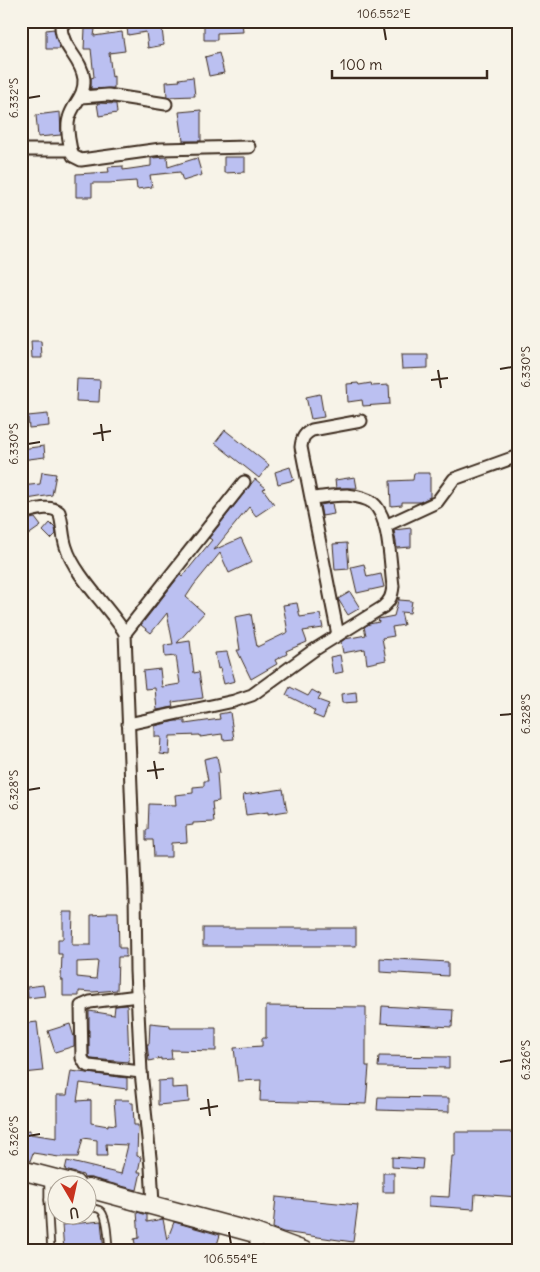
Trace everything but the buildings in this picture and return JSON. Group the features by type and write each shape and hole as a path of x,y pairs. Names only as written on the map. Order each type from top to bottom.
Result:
{"main road":[{"path":"21,1170 48,1177"},
{"path":"98,1191 255,1233 279,1246 304,1251"}],"street":[{"path":"67,21 61,26 64,42 82,69 84,81 81,97 68,119 67,125 70,150 73,156 81,160 161,149 248,147"},
{"path":"81,97 108,95 166,104"},
{"path":"21,150 70,150"},
{"path":"338,635 301,447 303,437 312,430 361,421"},
{"path":"385,526 437,502 454,479 518,456 519,453"},
{"path":"125,633 244,482"},
{"path":"128,724 252,695 338,635 383,607 392,596 393,586 385,526 380,512 373,504 364,499 346,495 312,498"},
{"path":"21,514 44,509 52,509 59,512 66,547 72,560 125,633 135,891 136,971 141,1072 151,1167 152,1205"},
{"path":"138,996 90,1002 81,1006 82,1058 86,1065 89,1066 141,1072"},
{"path":"255,1233 257,1251"}],"lane":[{"path":"98,1209 101,1210 106,1219 109,1251"},
{"path":"50,1224 52,1251"}],"shaded area":[{"path":"21,1177 23,1178 27,1251 21,1251"}]}
